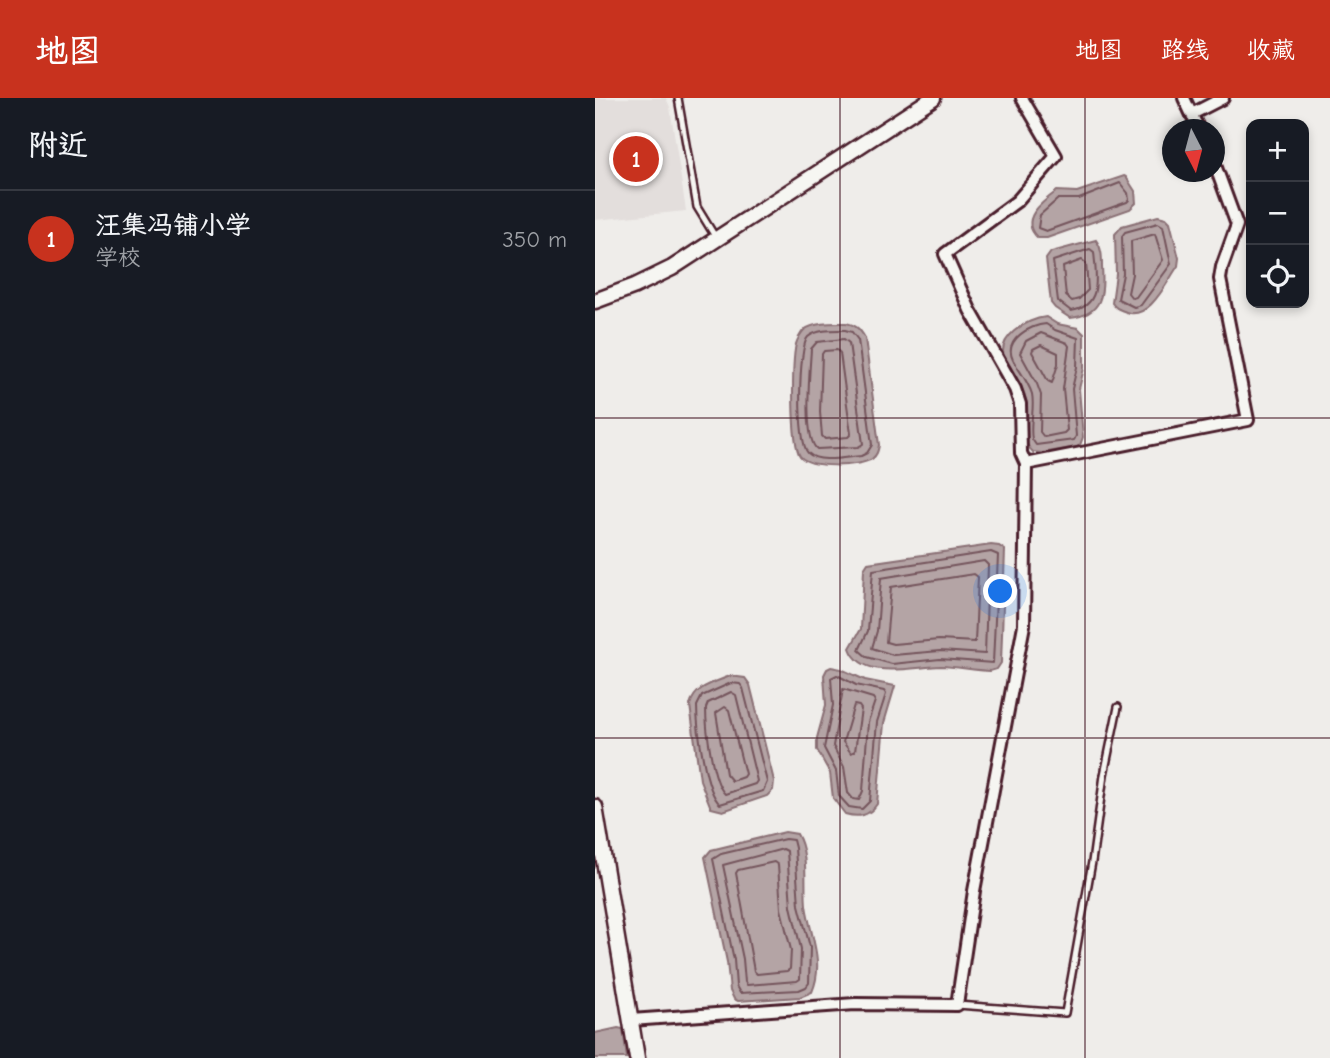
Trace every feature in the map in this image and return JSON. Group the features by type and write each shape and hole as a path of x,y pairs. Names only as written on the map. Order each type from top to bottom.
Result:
{"street":[{"path":"595,301 672,268 933,98"},
{"path":"631,1020 855,1004 957,1005 974,891 1024,625 1026,464 1021,453 1020,404 1015,388 970,310 945,254 1017,201 1056,156 1022,98"},
{"path":"1184,98 1194,119"},
{"path":"1192,114 1223,98"},
{"path":"1026,464 1248,419 1220,279 1221,267 1237,225 1221,182"},
{"path":"595,807 637,1058"}],"lane":[{"path":"678,98 697,207 717,239"},
{"path":"957,1005 1065,1013 1092,862 1104,775 1118,707"}],"shaded area":[{"path":"595,98 666,98 670,107 686,211 595,220"}],"water":[{"path":"1124,176 1135,191 1136,203 1130,209 1047,238 1038,238 1032,231 1030,225 1034,212 1057,191 1077,192"},
{"path":"1158,216 1170,222 1179,258 1178,266 1149,306 1142,311 1126,312 1112,303 1116,274 1115,234 1122,226"},
{"path":"1096,240 1101,249 1102,260 1099,301 1089,312 1070,318 1051,303 1046,259 1051,252"},
{"path":"1046,317 1057,324 1078,328 1084,334 1084,368 1079,389 1083,437 1077,447 1042,453 1033,452 1028,447 1024,435 1025,396 1003,353 1004,345 1014,331"},
{"path":"846,323 857,328 865,338 879,445 876,454 866,462 824,465 805,460 797,448 793,383 796,344 808,327"},
{"path":"991,545 1005,550 1001,663 997,669 990,671 941,666 890,670 877,669 856,659 850,648 861,629 864,569 868,563"},
{"path":"831,667 865,680 895,686 884,723 877,804 863,815 845,814 833,798 830,773 817,750 817,738 826,705 824,675"},
{"path":"730,676 745,678 750,685 774,781 773,790 767,796 723,811 711,808 700,780 690,705 701,689"},
{"path":"785,832 797,834 803,850 806,905 817,959 816,981 812,992 800,997 738,1001 730,991 727,962 705,857 711,850"},
{"path":"623,1029 627,1058 595,1058 595,1033"}],"place":[{"name":"汪集冯铺小学","path":"636,159"}]}
